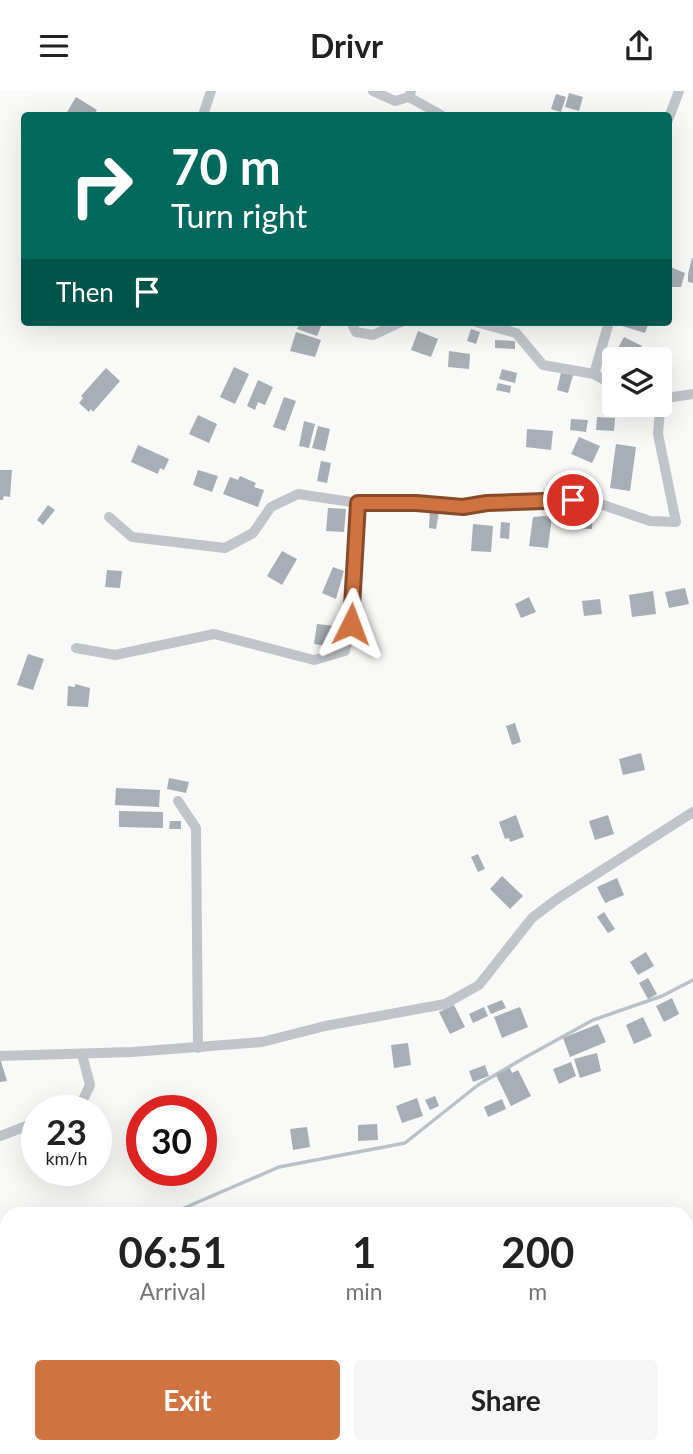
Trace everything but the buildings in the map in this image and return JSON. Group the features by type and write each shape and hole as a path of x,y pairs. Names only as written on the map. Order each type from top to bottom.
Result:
{"street":[{"path":"204,112 211,91"},
{"path":"373,91 395,101 410,94 437,112"},
{"path":"671,112 679,91"},
{"path":"353,326 356,332 373,335 392,326"},
{"path":"490,326 516,333 543,365 594,374 602,378"},
{"path":"594,374 608,326"},
{"path":"672,397 693,394"},
{"path":"109,517 132,537 225,548 253,533 271,507 298,494 358,503 416,503 463,507 487,503 573,500 603,505 650,521 676,522 658,434 659,417"},
{"path":"76,648 115,655 214,634 314,660 345,651 351,624 358,503"},
{"path":"177,801 196,828 195,979 198,1048"},
{"path":"0,1056 198,1048 262,1042 325,1026 445,1004 479,985 532,918 556,899 693,812"},
{"path":"82,1054 90,1085 85,1095"},
{"path":"0,1136 21,1128"}],"waterway":[{"path":"186,1207 279,1167 405,1143 478,1085 524,1058 593,1020 662,996 693,980"}],"route":[{"path":"351,624 358,503 416,503 463,507 487,503 573,500"}]}
